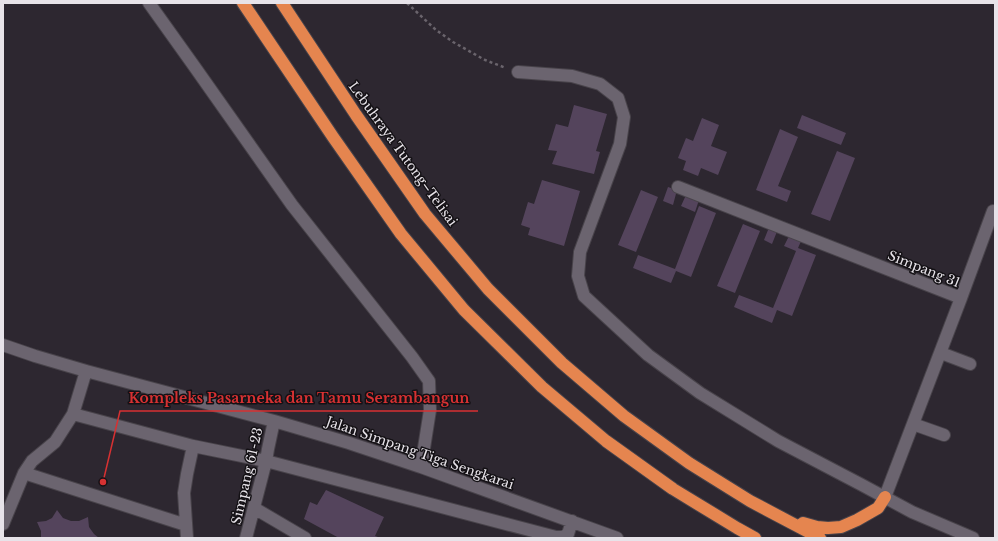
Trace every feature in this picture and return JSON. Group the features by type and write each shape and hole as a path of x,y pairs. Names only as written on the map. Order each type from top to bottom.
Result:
{"highway":[{"path":"243,3 333,137 401,234 464,310 542,387 606,441 673,489 755,538"},
{"name":"Lebuhraya Tutong–Telisai","path":"282,3 356,116 425,214 488,289 562,363 624,416 689,462 750,501 820,538"},
{"path":"750,501 817,528 828,528 841,527 857,520 878,508 885,497"}],"street":[{"path":"149,3 292,205 412,356 429,381 430,410 421,467"},
{"path":"518,72 572,76 600,84 618,98 624,117 620,144 580,252 578,276 584,296 648,355 700,393 778,441 912,512 973,538"},
{"name":"Simpang 31","path":"678,186 961,298 885,497"},
{"path":"961,298 993,211"},
{"name":"Jalan Simpang Tiga Sengkarai","path":"3,345 86,371 274,421 349,443 421,467 617,538"},
{"path":"941,353 970,364"},
{"path":"3,524 24,473 32,461 54,442 73,414 86,371"},
{"path":"73,414 193,446 266,461 556,537 563,537 568,534 572,521"},
{"name":"Simpang 61-23","path":"246,538 266,461 274,421"},
{"path":"913,424 944,435"},
{"path":"187,538 184,493 193,446"},
{"path":"24,473 186,525"},
{"path":"254,508 305,538"}],"path":[{"path":"407,3 436,30 453,42 484,60 518,72"}],"building":[{"path":"574,105 607,114 596,151 600,152 594,174 552,164 557,151 548,150 556,124 568,127"},
{"path":"802,115 846,133 841,145 797,128"},
{"path":"702,118 719,125 711,146 727,152 718,175 701,168 698,176 683,170 686,161 678,158 686,138 693,141"},
{"path":"780,129 798,137 778,186 791,191 787,202 756,190"},
{"path":"837,151 855,158 830,221 811,214"},
{"path":"542,180 580,191 564,246 528,235 530,228 521,225 528,202 534,204"},
{"path":"668,187 677,190 673,205 663,201"},
{"path":"641,190 658,197 636,252 618,245"},
{"path":"686,195 699,200 695,212 681,206"},
{"path":"699,206 716,213 691,277 676,271 671,283 633,268 638,255 675,269"},
{"path":"743,224 760,231 735,293 717,286"},
{"path":"770,225 778,229 772,244 764,240"},
{"path":"790,234 802,239 798,248 816,255 792,316 777,310 772,323 734,307 739,295 773,308 796,251 784,246"},
{"path":"326,490 384,517 375,536 381,538 339,538 304,519 310,502 317,505"},
{"path":"57,510 63,518 71,521 79,521 88,517 89,527 99,538 41,538 41,531 37,522 46,521 52,518"}],"place":[{"name":"Kompleks Pasarneka dan Tamu Serambangun","path":"103,482"}]}
